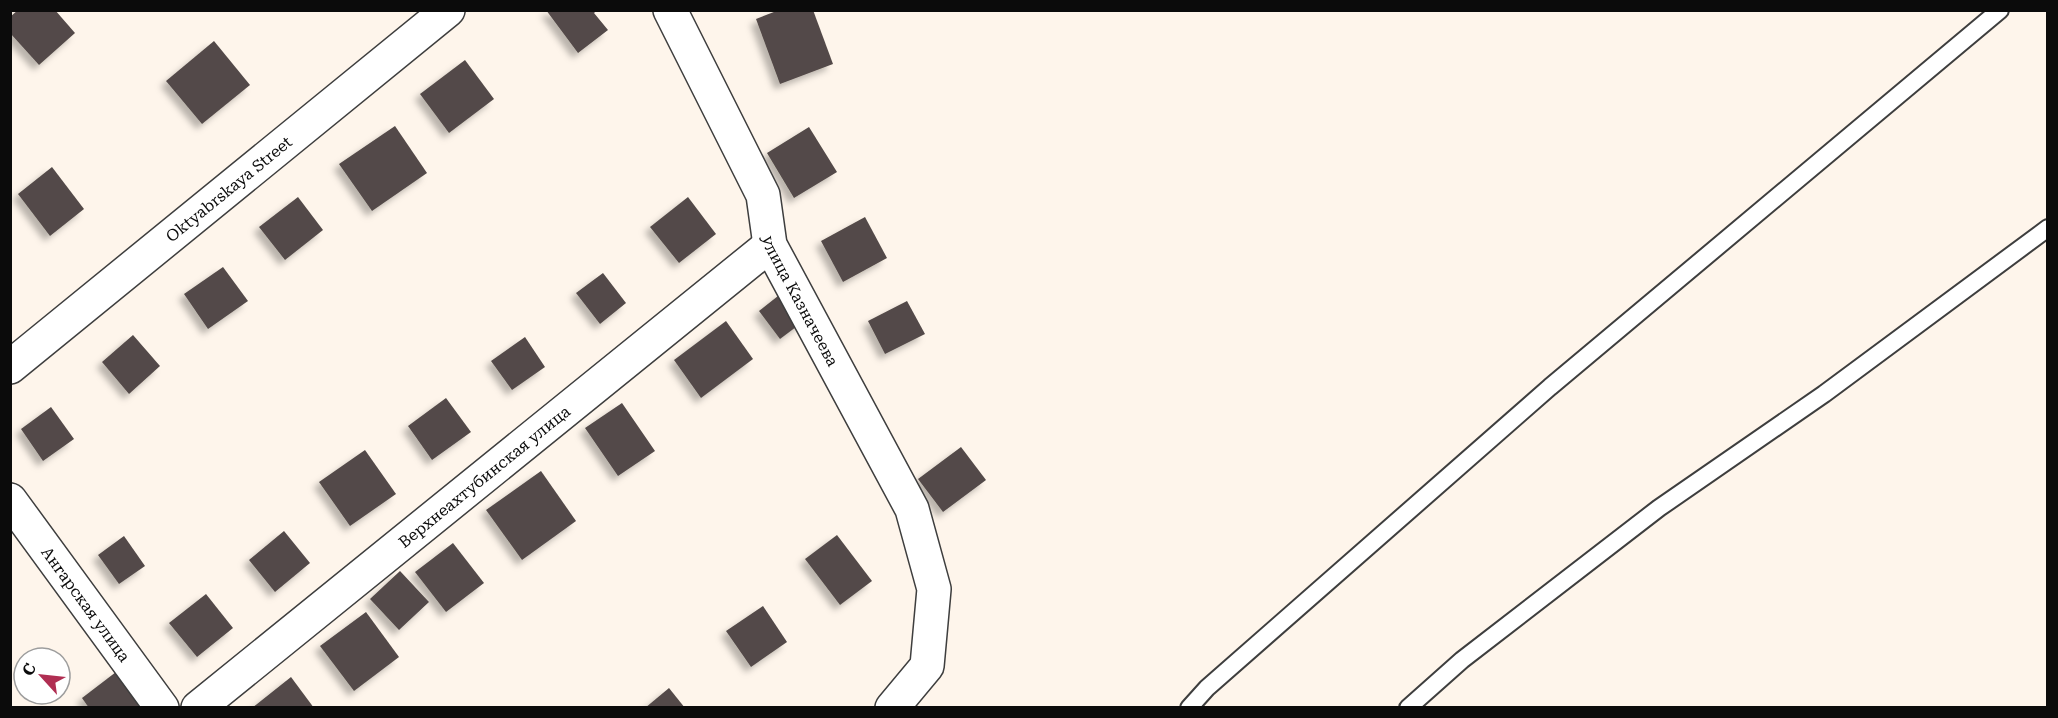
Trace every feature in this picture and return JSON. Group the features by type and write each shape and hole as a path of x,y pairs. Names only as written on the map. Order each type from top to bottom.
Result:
{"street":[{"name":"Oktyabrskaya Street","path":"10,367 448,10"},
{"name":"улица Казначеева","path":"670,10 763,195 770,245 912,509 934,589 927,666 892,708"},
{"name":"Верхнеахтубинская улица","path":"198,708 770,245"},
{"name":"Ангарская улица","path":"10,500 162,708"}],"lane":[{"path":"1189,708 1207,688 1550,387 2001,10"},
{"path":"1408,708 1462,660 1659,508 1824,394 2048,228"}],"building":[{"path":"18,10 55,10 75,33 39,65 10,33 10,17"},
{"path":"546,10 597,10 594,13 608,30 578,53"},
{"path":"779,10 813,10 833,64 780,84 756,19"},
{"path":"214,41 250,85 202,124 166,81"},
{"path":"465,60 494,99 449,133 420,94"},
{"path":"395,126 427,173 372,211 339,164"},
{"path":"809,127 837,172 794,198 767,153"},
{"path":"52,167 84,209 50,236 18,194"},
{"path":"298,197 323,230 285,260 259,227"},
{"path":"688,197 716,234 679,263 650,227"},
{"path":"865,217 887,258 843,282 821,241"},
{"path":"223,267 248,301 208,329 184,294"},
{"path":"603,273 626,303 600,324 576,293"},
{"path":"783,292 804,321 780,339 759,311"},
{"path":"907,301 925,334 885,354 868,321"},
{"path":"726,321 753,359 701,398 674,360"},
{"path":"133,335 160,366 129,394 102,362"},
{"path":"525,337 545,367 512,390 491,361"},
{"path":"446,398 471,432 432,460 408,426"},
{"path":"622,403 655,451 618,476 585,428"},
{"path":"51,407 74,439 43,461 21,429"},
{"path":"961,447 986,480 943,512 918,479"},
{"path":"365,450 396,494 350,526 319,482"},
{"path":"541,471 576,521 522,560 486,510"},
{"path":"284,531 310,563 275,592 249,560"},
{"path":"837,535 872,581 840,605 805,559"},
{"path":"124,536 145,566 119,584 98,555"},
{"path":"453,543 484,583 446,612 415,572"},
{"path":"400,571 429,602 399,630 370,599"},
{"path":"206,594 233,628 197,657 169,623"},
{"path":"763,606 787,642 751,667 726,631"},
{"path":"366,612 399,657 354,691 320,646"},
{"path":"116,672 141,706 89,708 82,698"},
{"path":"291,677 314,708 252,708"},
{"path":"669,688 685,708 645,708"}]}
